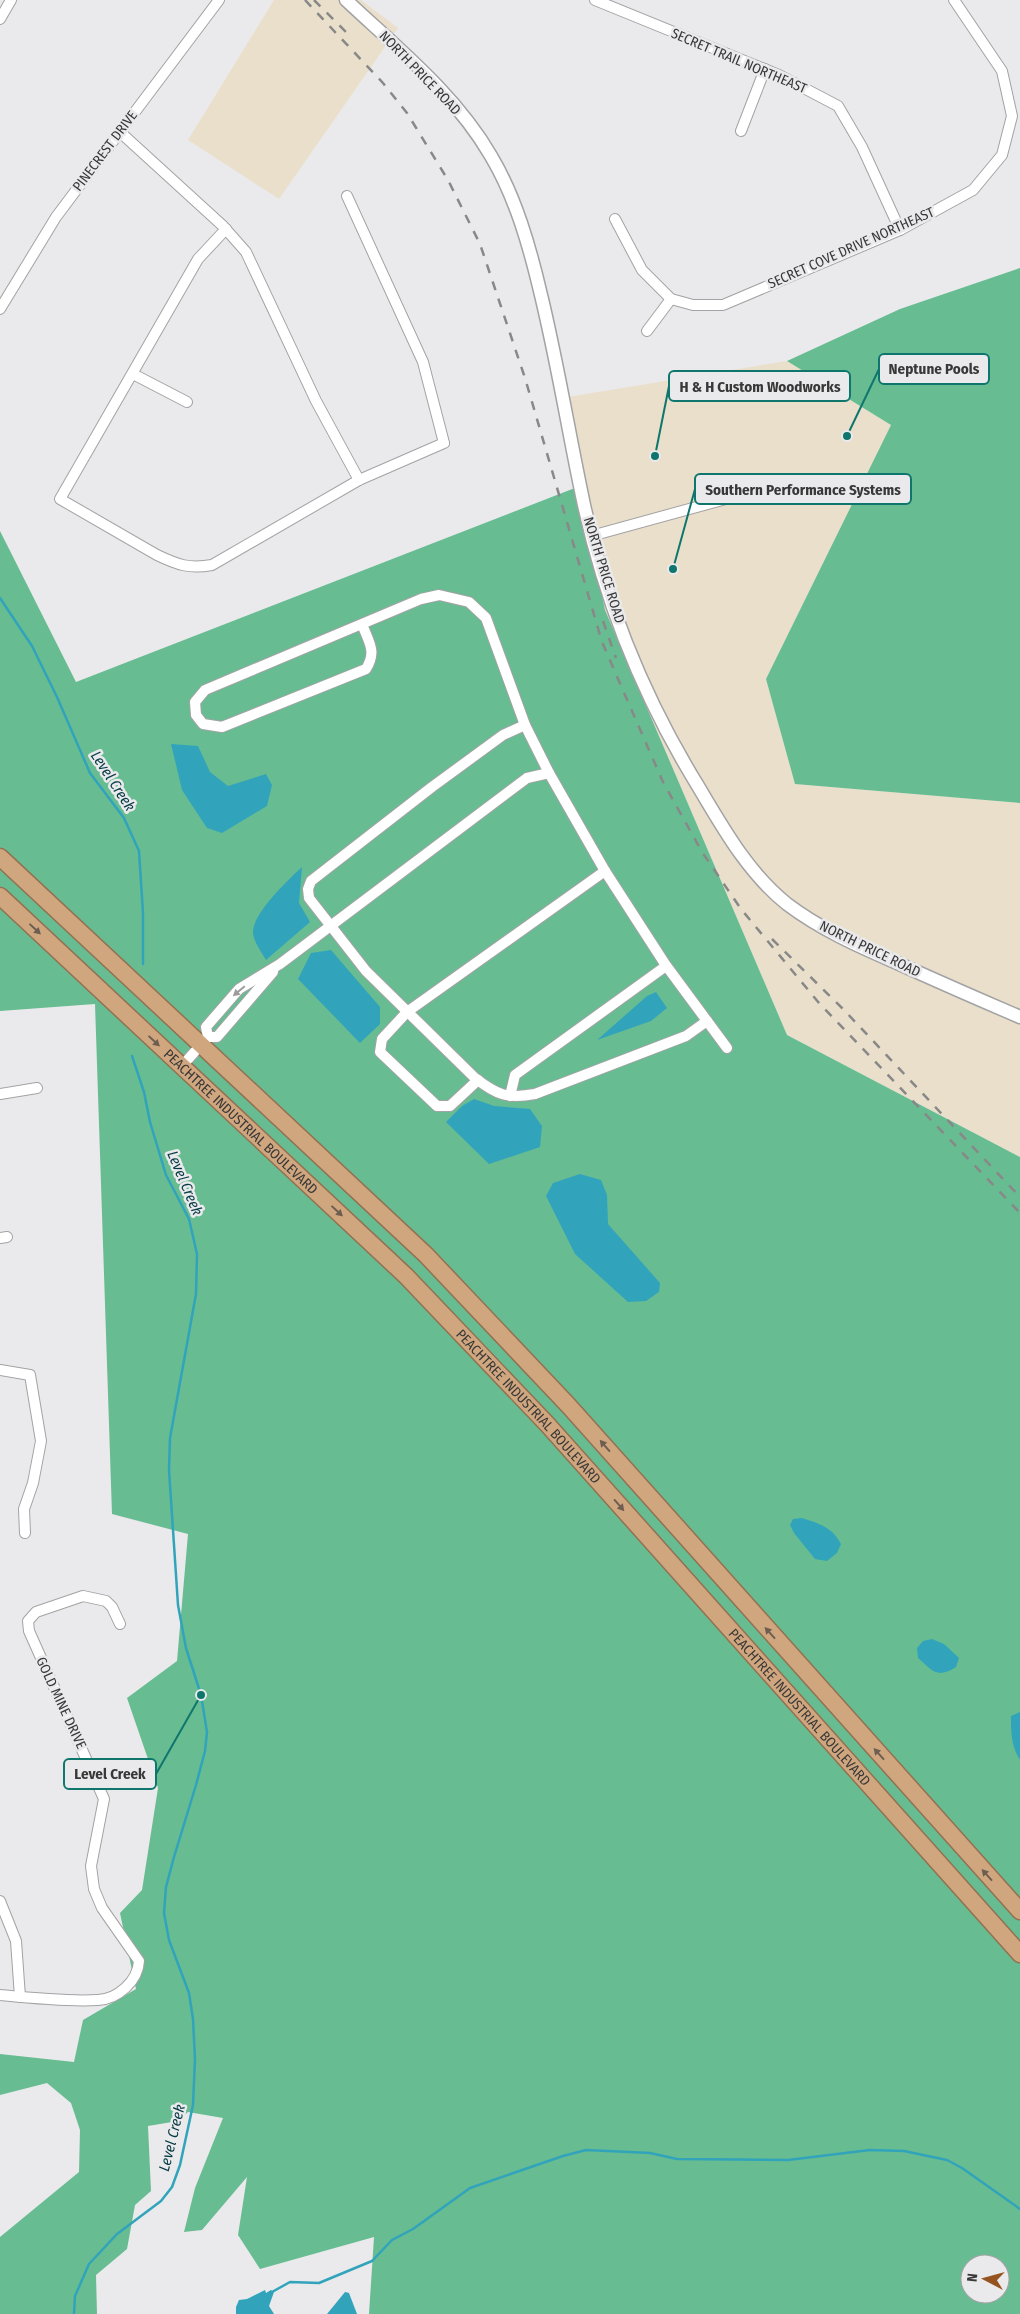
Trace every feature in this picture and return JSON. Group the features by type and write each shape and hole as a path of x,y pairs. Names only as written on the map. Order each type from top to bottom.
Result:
{"highway":[{"name":"PEACHTREE INDUSTRIAL BOULEVARD","path":"0,857 205,1042 426,1255 568,1405 1020,1911"},
{"name":"PEACHTREE INDUSTRIAL BOULEVARD","path":"0,896 406,1276 547,1424 1020,1954"}],"street":[{"path":"0,19 11,0"},
{"name":"PINECREST DRIVE","path":"0,309 56,216 219,0"},
{"name":"NORTH PRICE ROAD","path":"346,0 413,62 456,107 491,154 506,186 531,255 591,536 616,616 640,675 677,751 723,828 762,881 789,905 838,936 1020,1017"},
{"name":"SECRET COVE DRIVE NORTHEAST","path":"671,299 693,305 723,305 900,230 973,190 1002,155 1012,116 1002,71 954,0"},
{"name":"SECRET TRAIL NORTHEAST","path":"599,1 765,69 838,106 862,147 900,230"},
{"path":"741,131 765,69"},
{"path":"120,132 226,229 246,252 316,402 359,480"},
{"path":"226,229 198,259 60,499 157,555 192,568 212,565 359,480 444,443 423,362 347,196"},
{"path":"615,219 642,270 671,299 647,331"},
{"path":"133,374 187,402"},
{"path":"591,536 795,480"},
{"path":"362,624 370,645 372,658 366,669 222,727 202,724 196,715 196,702 205,690 421,599 439,594 470,602 486,618 525,725 548,773 605,871 666,966 726,1048"},
{"path":"525,725 503,735 440,781 311,881 308,889 309,898 366,971 491,1091 510,1096 535,1094 686,1036 707,1022"},
{"path":"205,1042 206,1027 239,989 280,964 332,926 527,778 548,773"},
{"path":"478,1080 450,1106 437,1106 380,1052 382,1039 407,1012 605,871"},
{"path":"182,1067 205,1042 217,1037 280,964"},
{"path":"510,1096 515,1076 666,966"},
{"path":"0,1094 37,1088"},
{"path":"0,1370 30,1375 41,1441 33,1483 24,1509 25,1533"},
{"name":"GOLD MINE DRIVE","path":"0,1995 100,2000 122,1991 135,1979 139,1970 139,1961 102,1908 94,1889 91,1866 104,1800 29,1631 28,1621 36,1612 83,1596 106,1601 112,1607 120,1624"},
{"path":"0,1901 16,1941 20,1997"}],"shaded area":[{"path":"274,0 361,0 398,28 279,199 188,140"},
{"path":"787,361 891,425 766,679 795,784 1020,803 1020,1157 787,1035 605,610 580,486 568,397"}],"green space":[{"path":"1020,268 1020,803 795,784 766,679 891,425 787,361 900,309"},
{"path":"580,486 605,610 787,1035 1020,1157 1020,2314 369,2314 374,2237 260,2269 238,2235 247,2177 202,2230 184,2232 195,2188 223,2118 188,2112 178,2121 148,2126 151,2191 135,2205 127,2249 96,2275 97,2314 0,2314 0,2237 79,2172 80,2130 71,2103 47,2083 0,2095 0,2054 74,2062 83,2020 136,1989 120,1913 142,1890 158,1788 127,1698 177,1661 188,1534 112,1514 95,1004 0,1011 0,531 76,682"}],"water":[{"path":"171,744 198,746 210,772 228,786 266,774 272,785 267,806 222,833 207,828 182,790"},
{"path":"302,867 299,903 310,922 266,960 254,939 255,924 272,897"},
{"path":"331,950 380,1007 380,1024 360,1043 298,979 311,953"},
{"path":"656,992 667,1008 651,1021 597,1040 647,996"},
{"path":"474,1099 494,1106 530,1109 542,1126 540,1147 489,1164 446,1122 462,1106"},
{"path":"580,1174 601,1180 607,1195 608,1224 660,1283 659,1292 646,1301 628,1302 575,1254 546,1196 553,1183"},
{"path":"802,1518 820,1524 829,1530 841,1544 837,1553 827,1561 815,1559 794,1533 790,1525 793,1519"},
{"path":"932,1639 944,1644 959,1658 956,1667 950,1671 940,1673 932,1670 918,1658 917,1648 923,1641"},
{"path":"1020,1712 1020,1760 1013,1744 1011,1716"},
{"path":"265,2290 266,2293 271,2290 274,2292 269,2306 274,2314 236,2314 239,2300 247,2299"},
{"path":"345,2292 349,2293 357,2314 327,2314"}],"waterway":[{"name":"Level Creek","path":"0,598 32,646 57,697 90,773 124,818 139,851 143,913 143,964"},
{"name":"Level Creek","path":"74,2314 75,2296 89,2264 117,2234 161,2201 172,2187 180,2165 193,2105 195,2059 193,2019 189,1993 169,1940 164,1913 166,1887 205,1751 207,1732 201,1695 186,1648 178,1605 169,1470 170,1438 196,1294 197,1254 189,1219 166,1175 150,1122 144,1092 132,1056"},
{"path":"272,2292 290,2282 319,2283 372,2261 392,2240 413,2229 470,2188 586,2150 650,2153 677,2159 788,2160 870,2150 904,2151 947,2160 962,2168 1020,2209"}],"railway":[{"path":"305,0 383,83 407,113 448,180 480,244 525,378 602,642 663,782 702,852 741,909 819,1003 1020,1213"},
{"path":"314,0 348,34"},
{"path":"603,621 616,658"},
{"path":"772,939 844,1010 1020,1197"}],"place":[{"name":"Neptune Pools","path":"847,436"},
{"name":"H & H Custom Woodworks","path":"655,456"},
{"name":"Southern Performance Systems","path":"673,569"},
{"name":"Level Creek","path":"201,1695"}]}
